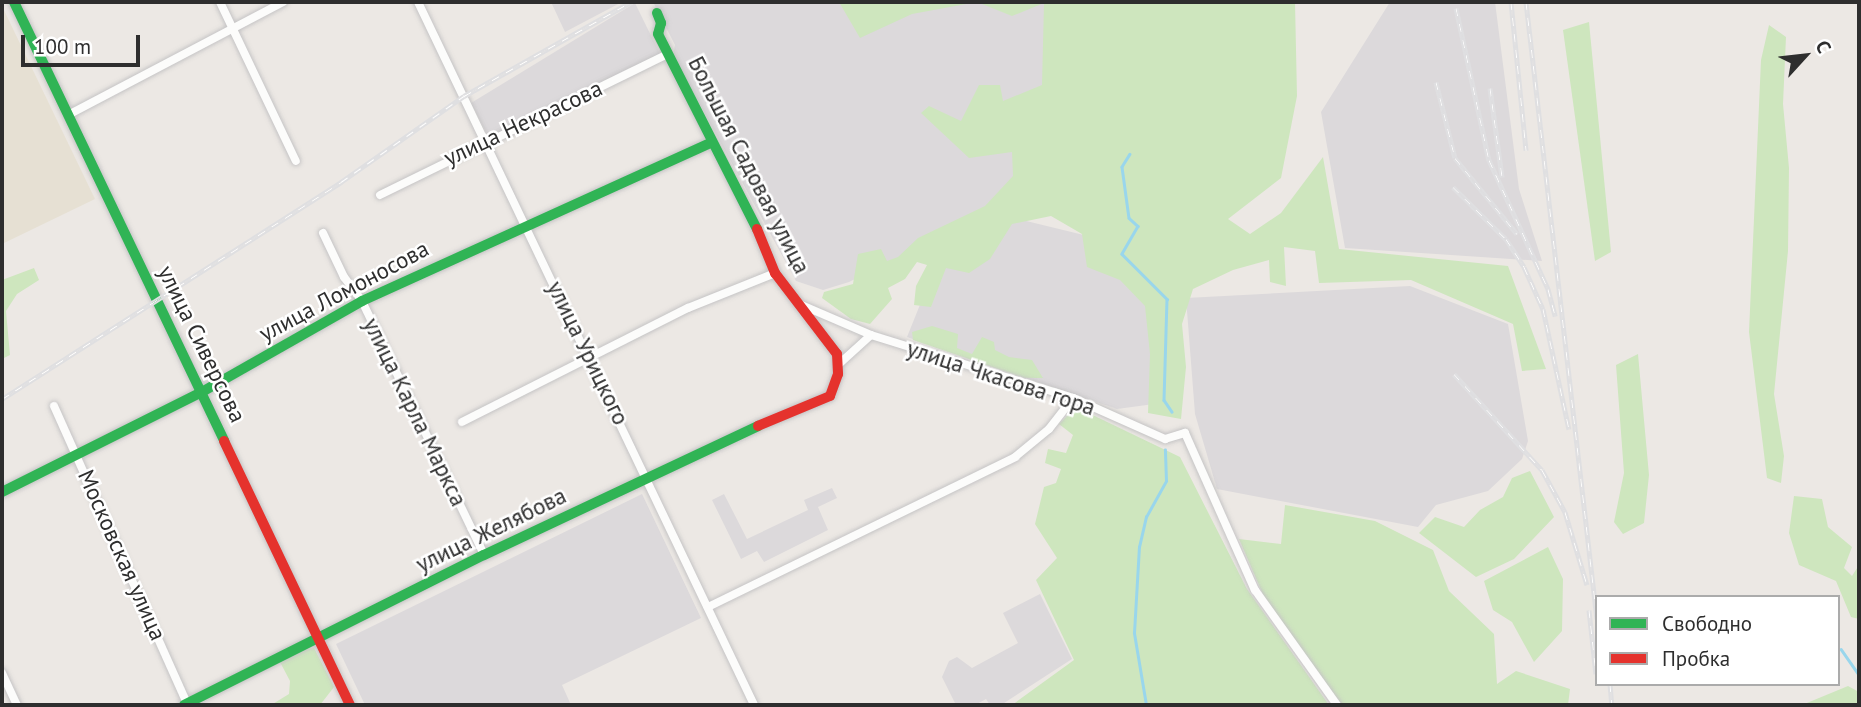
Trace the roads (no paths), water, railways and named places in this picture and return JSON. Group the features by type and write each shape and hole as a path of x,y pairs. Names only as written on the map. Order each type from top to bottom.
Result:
{"street":[{"name":"улица Сиверсова","path":"14,2 350,705"},
{"path":"220,2 296,162"},
{"path":"68,115 283,2"},
{"name":"улица Урицкого","path":"418,2 487,141 754,705"},
{"name":"Большая Садовая улица","path":"657,13 661,23 658,34 712,142 738,185 775,273 832,344 839,364"},
{"name":"улица Некрасова","path":"380,195 668,54"},
{"name":"улица Ломоносова","path":"2,492 76,452 202,392 362,301 526,224 712,142"},
{"name":"улица Карла Маркса","path":"323,233 344,277 362,301 484,555"},
{"path":"463,422 688,308 775,273"},
{"name":"улица Чкасова гора","path":"799,304 870,335 1073,398 1165,439 1185,433 1255,590 1337,705"},
{"path":"839,364 870,335"},
{"name":"улица Желябова","path":"186,705 484,555 819,397 830,396 839,364"},
{"path":"708,607 1015,457 1049,429 1073,398"},
{"name":"Московская улица","path":"54,406 186,705"},
{"path":"2,673 17,705"}],"waterway":[{"path":"1130,154 1122,167 1129,218 1138,226 1122,254 1167,299 1164,400 1172,412"},
{"path":"1146,705 1134,633 1139,547 1146,517 1166,481 1165,450"},
{"path":"1841,649 1859,675"}],"railway":[{"path":"2,399 341,182 464,96 631,2"},
{"path":"1511,2 1526,150"},
{"path":"1526,2 1595,602"},
{"path":"1456,8 1489,160 1548,289 1555,316"},
{"path":"1436,82 1455,158 1517,234"},
{"path":"1490,88 1502,177"},
{"path":"1453,187 1506,239 1524,267 1543,309 1569,429"},
{"path":"1454,374 1542,470 1565,512 1587,585"},
{"path":"1589,610 1595,665"},
{"path":"1610,686 1612,705"}]}
